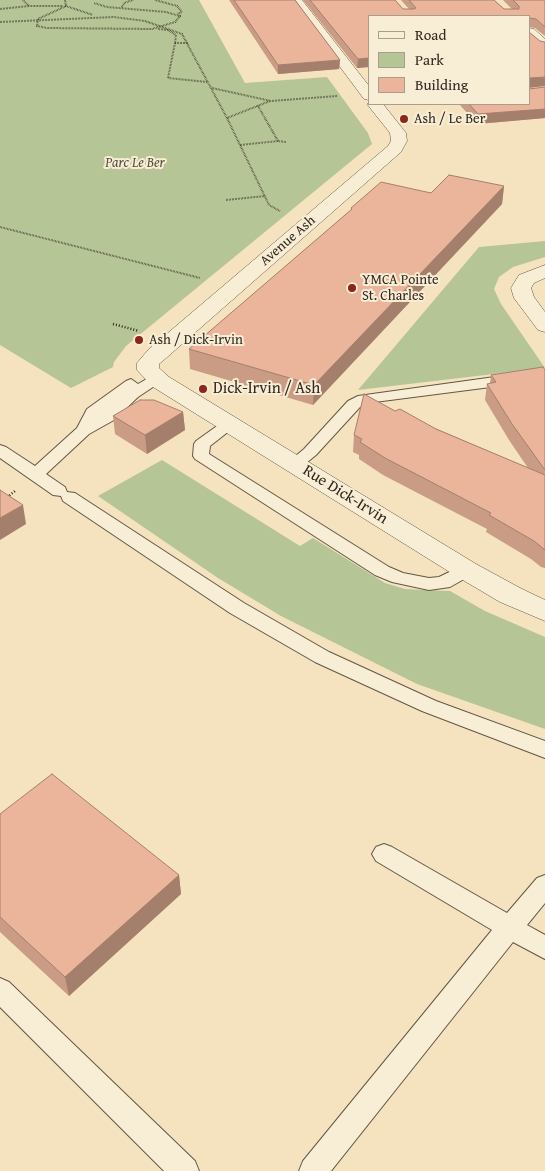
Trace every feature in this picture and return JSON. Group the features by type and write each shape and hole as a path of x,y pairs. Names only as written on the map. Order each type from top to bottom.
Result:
{"street":[{"name":"Avenue Ash","path":"296,0 368,91"},
{"path":"530,33 545,46"},
{"name":"Avenue Ash","path":"153,376 147,367 148,363 395,149 399,141 398,133 379,105"},
{"path":"545,271 526,279 521,288 524,298 545,326"},
{"name":"Rue Dick-Irvin","path":"153,376 466,570 510,595 545,611"}],"lane":[{"path":"294,464 310,452 354,404 363,399 545,375"},
{"path":"35,476 83,432 108,418 153,376"},
{"path":"230,424 202,444 201,456 374,566 399,578 429,584 443,582 466,570"},
{"path":"0,450 35,476 207,589 322,657 429,706 545,750"},
{"path":"384,854 545,948"},
{"path":"313,1171 453,996 545,885"},
{"path":"0,990 185,1171"}],"path":[{"path":"23,0 29,6"},
{"path":"65,0 66,6"},
{"path":"122,7 124,3 133,0"},
{"path":"94,2 107,7 122,7 134,11 156,11 177,14 182,12 176,6 155,0"},
{"path":"0,9 29,6 66,6 98,16"},
{"path":"38,19 66,6"},
{"path":"152,29 178,20 180,16 177,14"},
{"path":"0,22 98,16 138,19 182,34 212,88 269,204 283,213"},
{"path":"38,19 37,26 41,27 152,29 172,32 176,35 176,42 168,78 208,82"},
{"path":"176,42 188,43"},
{"path":"212,88 271,101 341,96"},
{"path":"227,118 271,101"},
{"path":"258,106 278,141"},
{"path":"262,112 268,112"},
{"path":"240,145 278,141 286,142"},
{"path":"226,200 265,196"},
{"path":"0,227 208,280"},
{"path":"113,324 144,332"}],"green space":[{"name":"Parc Le Ber","path":"0,0 199,0 245,83 327,77 368,133 372,144 126,346 114,362 113,367 71,388 0,345"},
{"path":"545,241 545,257 513,267 499,277 494,289 501,304 545,368 358,390 479,247"},
{"path":"162,460 300,546 313,538 385,583 405,589 450,591 485,611 545,637 545,729 417,684 281,616 218,578 98,496"}],"building":[{"path":"234,0 295,0 340,60 278,65"},
{"path":"310,0 395,0 403,9 414,9 416,8 409,0 494,0 504,9 519,9 519,6 513,0 545,0 545,27 536,19 530,18 530,15 368,15 368,58 358,59"},
{"path":"530,33 540,41 545,42 545,77 530,78"},
{"path":"545,87 545,109 478,114 470,105 530,105 530,89"},
{"name":"YMCA Pointe St. Charles","path":"449,175 504,186 314,385 189,349 381,182 431,193"},
{"path":"543,367 545,370 545,470 512,424 487,384 496,382 491,375"},
{"path":"364,394 395,411 400,409 436,429 545,475 545,550 534,541 489,515 491,513 385,458 360,442 362,439 354,435"},
{"path":"140,400 154,400 183,412 145,435 113,416"},
{"path":"0,490 23,505 0,518"},
{"path":"52,774 179,875 65,977 0,917 0,814"}],"place":[{"name":"Ash / Le Ber","path":"404,119"},
{"name":"YMCA Pointe St. Charles","path":"352,288"},
{"name":"Ash / Dick-Irvin","path":"139,340"},
{"name":"Dick-Irvin / Ash","path":"203,389"}]}
